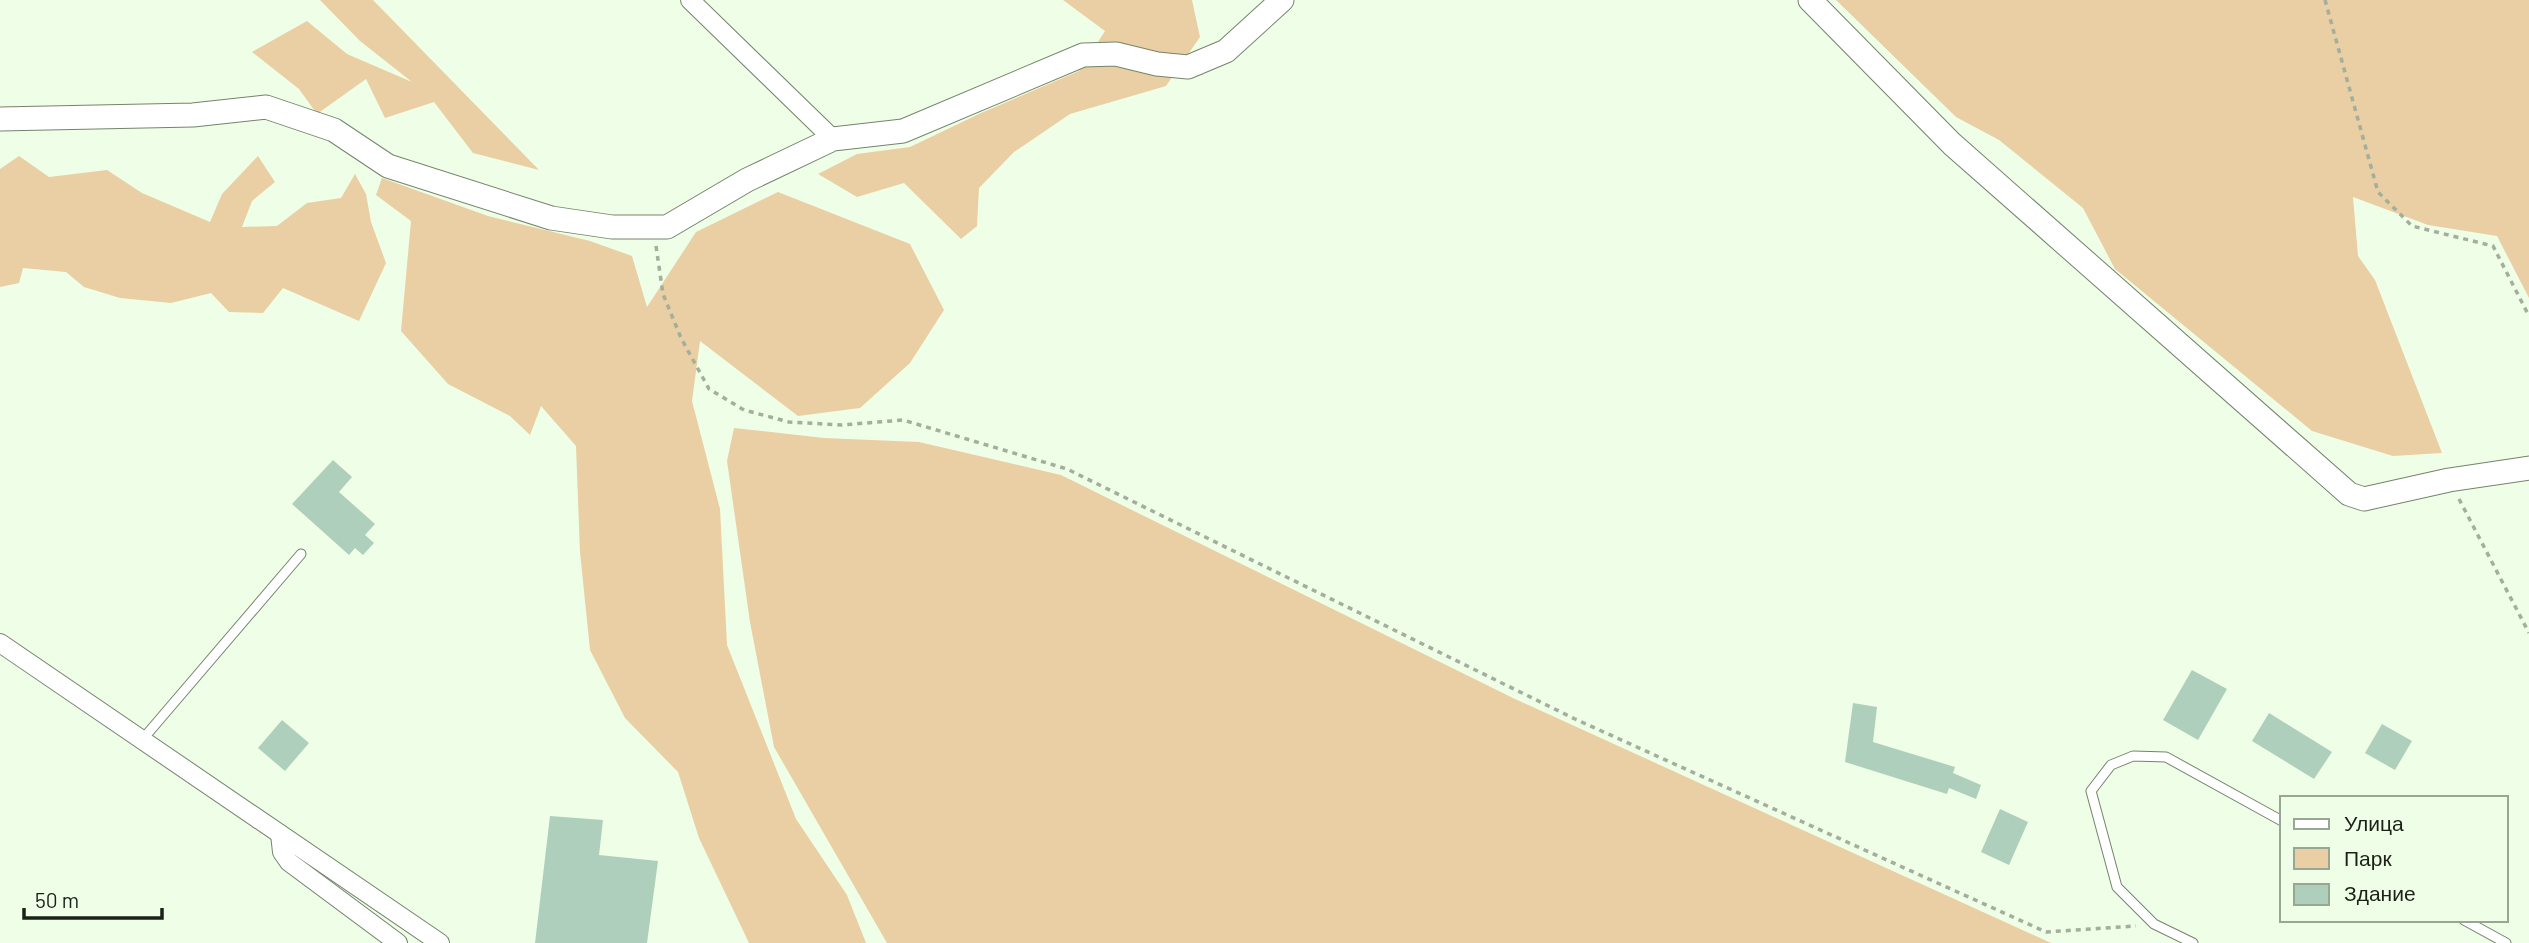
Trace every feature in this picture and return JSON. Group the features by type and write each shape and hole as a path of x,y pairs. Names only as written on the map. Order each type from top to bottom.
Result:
{"street":[{"path":"690,0 833,139"},
{"path":"0,119 193,116 266,107 334,130 388,166 551,218 612,227 667,226 747,180 833,139 903,131 1083,55 1116,54 1157,64 1188,67 1226,51 1282,0"},
{"path":"1810,0 1952,144 2349,494 2364,499 2449,480 2529,468"},
{"path":"0,643 440,943"},
{"path":"280,834 282,852 289,862 398,943"}],"lane":[{"path":"142,740 301,554"},
{"path":"2193,943 2154,924 2117,887 2091,791 2111,765 2133,756 2166,757 2280,820"},
{"path":"2468,922 2506,943"}],"path":[{"path":"2325,0 2378,192 2412,226 2493,246 2529,316"},
{"path":"653,226 663,294 681,338 709,389 744,410 789,422 842,425 902,420 1067,469 1575,719 2046,932 2154,924"},
{"path":"2449,480 2529,633"}],"green space":[{"path":"320,0 373,0 539,170 473,153 434,102 385,118 366,79 317,114 299,89 252,52 307,21 347,54 412,82 360,41"},
{"path":"1063,0 1192,0 1200,37 1166,86 1070,114 1014,152 979,188 977,226 961,239 904,183 857,197 818,174 857,154 910,147 1079,71 1105,31"},
{"path":"1836,0 2529,0 2529,298 2497,236 2428,225 2353,197 2358,256 2375,280 2442,453 2393,456 2312,431 2115,269 2083,208 1999,140 1956,117"},
{"path":"19,156 49,177 107,170 142,193 210,222 222,194 258,156 275,182 252,201 242,227 277,226 307,203 341,198 355,174 366,194 371,222 386,263 359,321 283,288 263,313 229,312 211,293 171,303 120,298 84,287 66,272 23,268 19,283 0,287 0,169"},
{"path":"382,178 488,216 590,241 632,256 647,307 696,232 778,192 910,244 944,310 910,363 860,408 798,416 700,341 692,401 720,509 727,645 796,819 847,895 866,943 749,943 699,838 678,772 625,718 590,650 580,552 576,446 541,406 530,435 510,416 448,384 401,331 411,221 376,195"},
{"path":"734,428 824,438 919,442 1061,475 1515,699 2051,943 887,943 774,747 750,622 727,461"}],"building":[{"path":"333,460 352,477 339,492 375,524 365,535 374,543 363,555 355,548 349,555 292,504"},
{"path":"2192,670 2227,689 2198,740 2163,720"},
{"path":"1853,703 1877,707 1873,742 1955,767 1953,773 1981,785 1976,799 1949,788 1947,794 1845,762"},
{"path":"2269,713 2332,752 2314,779 2252,741"},
{"path":"282,720 309,743 285,771 258,748"},
{"path":"2382,724 2412,741 2395,770 2365,753"},
{"path":"2000,809 2028,822 2009,865 1981,852"},
{"path":"550,816 603,820 599,855 658,861 647,943 535,943"}]}
